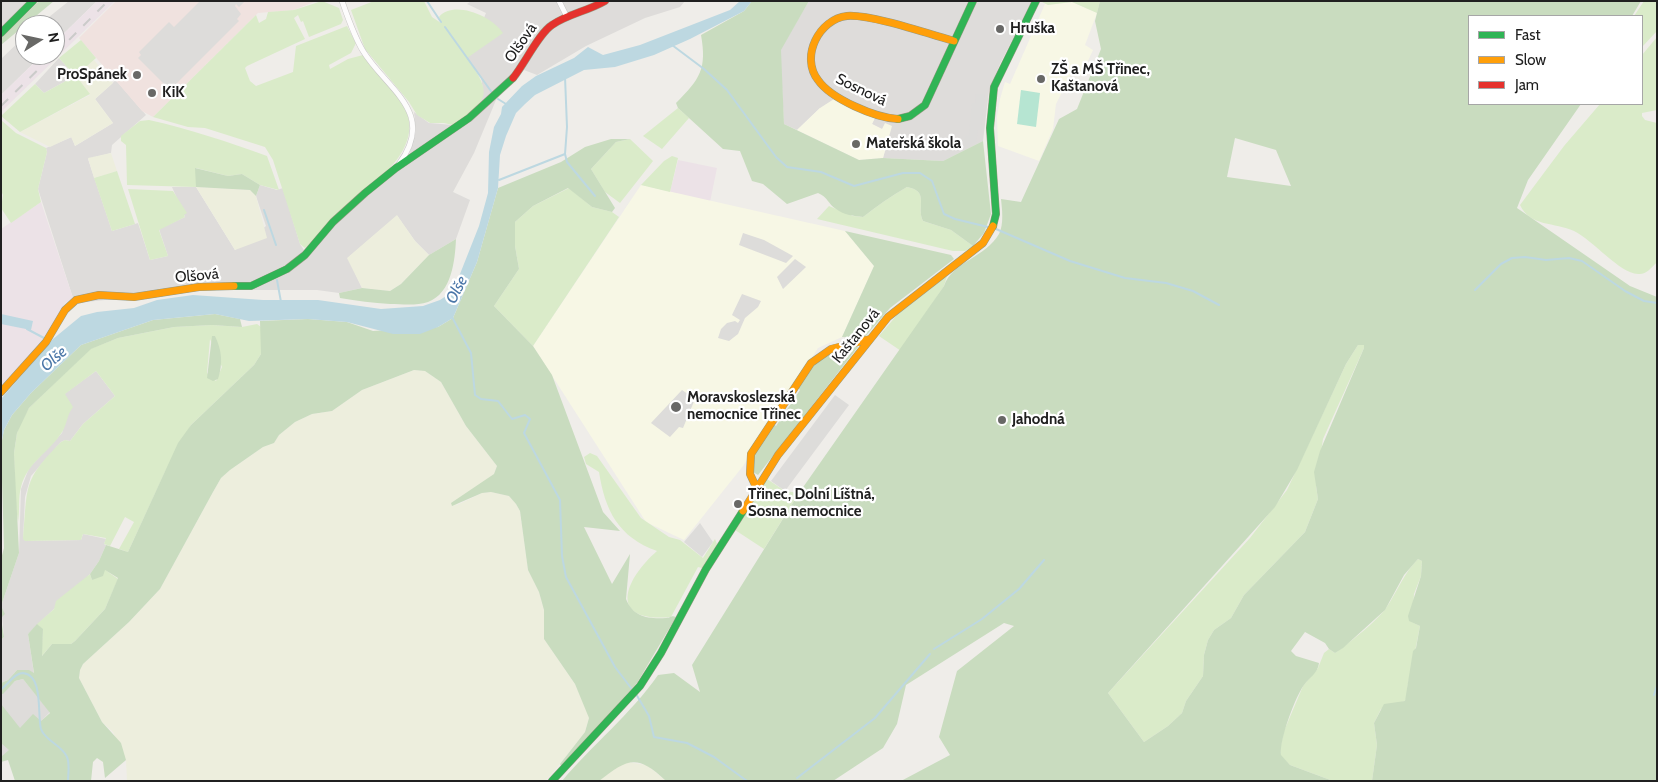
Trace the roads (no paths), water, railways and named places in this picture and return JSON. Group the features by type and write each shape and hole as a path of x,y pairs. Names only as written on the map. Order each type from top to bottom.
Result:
{"street":[{"path":"1,33 34,1"},
{"name":"Olšová","path":"342,1 364,52 400,94 412,115 412,136 403,158 396,168"},
{"path":"559,1 567,16"},
{"name":"Olšová","path":"1,392 46,342 65,310 76,300 99,296 134,297 199,287 240,288 261,284 295,264 333,222 396,168 469,118 514,78 550,26 567,16 590,10 605,1"},
{"name":"Sosnová","path":"954,41 858,16 842,17 832,21 822,29 811,56 812,72 818,82 832,94 882,117 898,120 914,115 925,105 973,1"},
{"name":"Kaštanová","path":"552,781 640,686 662,653 692,592 756,487 783,448 870,339 888,317 983,243 992,231 996,214 990,128 994,87 1036,1"},
{"path":"756,487 750,474 751,454 811,363 819,354 830,348 870,339"}],"water":[{"name":"Olše","path":"740,1 752,1 744,11 654,55 615,67 584,70 535,95 516,113 500,155 498,188 477,262 453,318 438,327 420,334 393,334 347,322 308,319 249,321 215,314 153,320 81,345 31,393 12,415 4,430 1,445 1,399 53,339 81,316 97,312 134,308 157,300 193,295 263,300 318,300 381,309 423,306 440,300 449,294 458,279 479,226 488,193 489,152 494,127 501,114 502,107 522,86 536,76 574,58 588,47 603,55 640,45 730,10"},
{"path":"1,314 33,321 31,330 1,324"}],"waterway":[{"path":"427,1 441,22"},
{"path":"445,27 493,94"},
{"path":"672,45 704,69 727,90 776,157 787,167 821,172 854,186 903,173 920,173 932,181 944,214 955,219 988,227"},
{"path":"499,180 565,154 567,127 565,77"},
{"path":"498,99 506,104"},
{"path":"565,154 567,162 595,196"},
{"path":"264,210 276,245"},
{"path":"996,229 1070,261 1125,278 1166,283 1193,291 1219,305"},
{"path":"1475,290 1501,264 1512,258 1525,257 1546,260 1569,258 1582,261 1625,291 1644,301 1657,303"},
{"path":"277,280 281,302"},
{"path":"452,317 471,353 475,395 481,399 498,401 512,419 525,415 530,419 524,433 560,500 562,556 566,577 615,667 631,688"},
{"path":"27,329 44,338"},
{"path":"934,649 982,619 1019,589 1044,560"},
{"path":"797,778 875,718 930,654"},
{"path":"1,689 20,674 30,675 37,688 41,729 46,737 65,753 69,766 68,781"},
{"path":"1654,695 1657,686"},
{"path":"636,694 649,716 654,737 687,743 714,757 747,781"}],"railway":[{"path":"65,44 108,1"},
{"path":"1,106 43,65"}],"place":[{"name":"Hruška","path":"1000,29"},
{"name":"ProSpánek","path":"137,75"},
{"name":"ZŠ a MŠ Třinec, Kaštanová","path":"1041,79"},
{"name":"KiK","path":"152,93"},
{"name":"Mateřská škola","path":"856,144"},
{"name":"Moravskoslezská nemocnice Třinec","path":"676,407"},
{"name":"Jahodná","path":"1002,420"},
{"name":"Třinec, Dolní Líštná, Sosna nemocnice","path":"738,504"}]}
